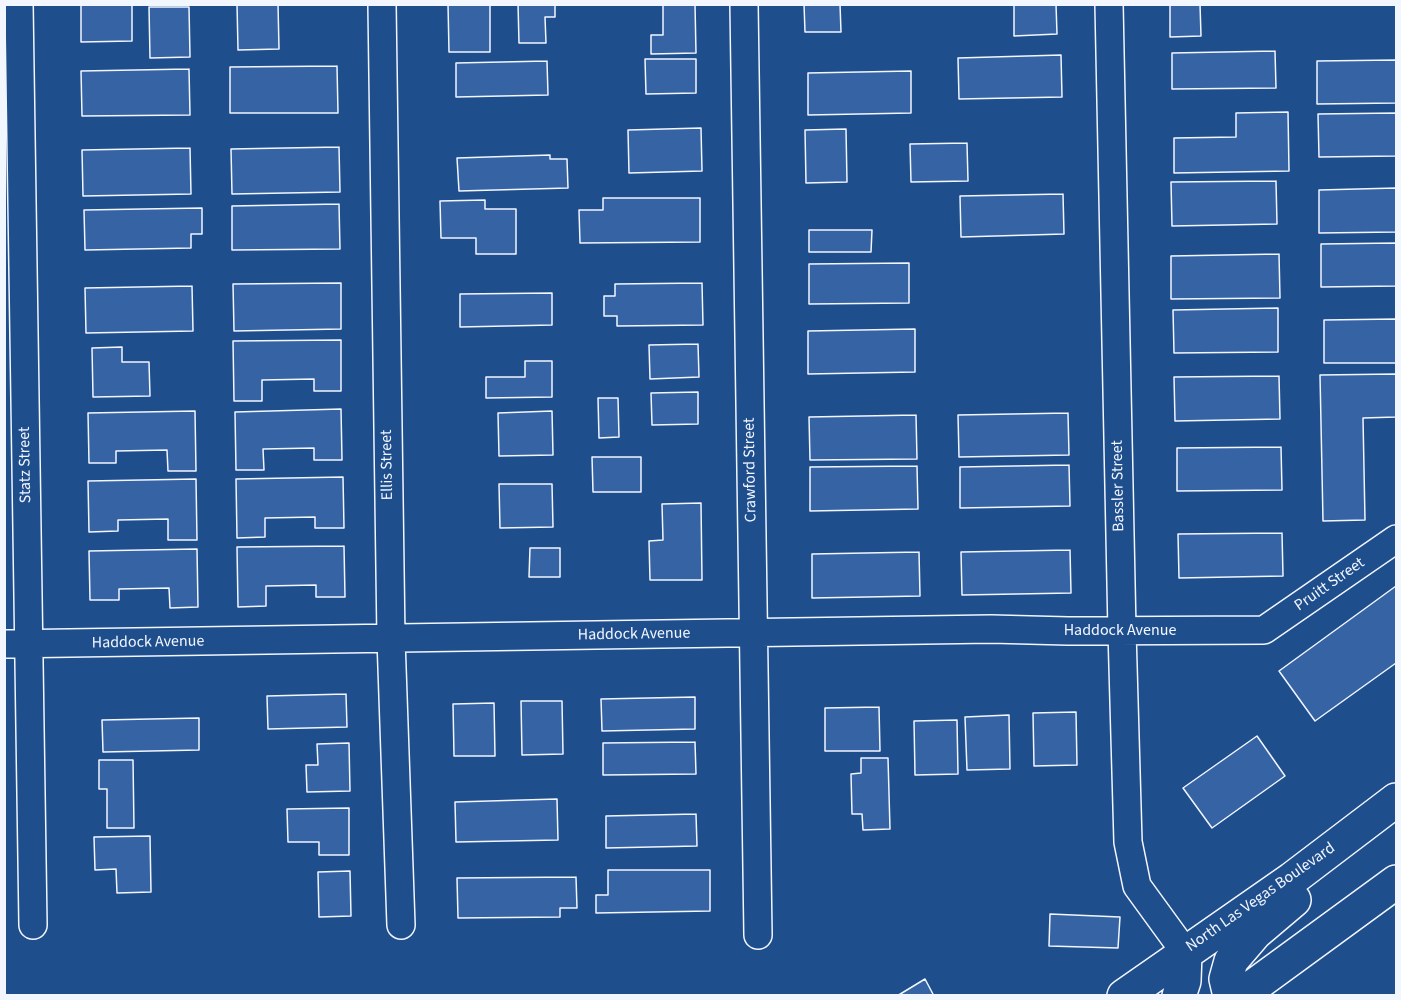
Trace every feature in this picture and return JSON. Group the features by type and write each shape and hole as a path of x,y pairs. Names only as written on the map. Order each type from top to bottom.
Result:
{"main road":[{"name":"North Las Vegas Boulevard","path":"1124,996 1311,865 1396,800"},
{"path":"1230,996 1226,979 1231,961 1255,933 1302,894 1311,865"},
{"path":"1240,996 1396,882"},
{"path":"1179,996 1184,981 1185,952"}],"street":[{"name":"Statz Street","path":"19,4 17,644 33,925"},
{"name":"Ellis Street","path":"382,4 391,639 401,926"},
{"name":"Crawford Street","path":"744,4 758,935"},
{"name":"Bassler Street","path":"1109,4 1128,842 1137,885 1185,952"},
{"name":"Pruitt Street","path":"1264,630 1396,539"},
{"name":"Haddock Avenue","path":"17,644 991,629 1264,630"}],"building":[{"path":"81,4 132,4 132,41 81,42"},
{"path":"237,4 278,4 279,49 238,50"},
{"path":"448,4 490,4 490,52 449,52"},
{"path":"518,4 555,4 555,17 545,17 546,43 519,43"},
{"path":"663,4 695,4 696,53 651,54 651,35 663,35"},
{"path":"804,4 840,4 841,32 805,32"},
{"path":"1014,4 1056,4 1057,34 1014,36"},
{"path":"1170,4 1200,4 1201,36 1170,37"},
{"path":"149,7 189,7 190,57 150,58"},
{"path":"1275,51 1276,88 1172,89 1172,53"},
{"path":"1061,55 1062,97 959,99 958,58"},
{"path":"645,59 696,59 696,93 646,94"},
{"path":"1396,60 1396,103 1317,104 1317,61"},
{"path":"547,61 548,95 456,97 456,63"},
{"path":"337,66 338,113 230,113 230,67"},
{"path":"189,69 190,115 82,116 81,71"},
{"path":"911,71 911,113 808,115 808,73"},
{"path":"1288,112 1289,171 1174,173 1174,138 1236,137 1236,113"},
{"path":"1396,113 1396,156 1319,157 1318,114"},
{"path":"701,128 702,171 629,173 628,130"},
{"path":"846,129 847,182 806,183 805,130"},
{"path":"967,143 968,181 911,182 910,144"},
{"path":"339,147 340,192 232,194 231,149"},
{"path":"190,148 191,194 83,196 82,150"},
{"path":"550,155 550,159 567,159 568,188 459,191 457,158"},
{"path":"1276,181 1277,224 1172,226 1171,182"},
{"path":"1396,188 1396,232 1319,233 1319,190"},
{"path":"1063,194 1064,234 961,237 960,196"},
{"path":"603,198 700,198 700,242 580,243 579,210 603,210"},
{"path":"485,200 485,209 516,209 516,254 476,254 476,238 441,238 440,201"},
{"path":"339,204 340,249 232,250 232,206"},
{"path":"202,208 202,234 191,234 191,248 85,250 84,210"},
{"path":"809,230 872,230 871,252 809,252"},
{"path":"1396,243 1396,286 1321,287 1321,244"},
{"path":"1279,254 1280,298 1171,299 1171,256"},
{"path":"909,263 909,303 809,304 809,264"},
{"path":"341,283 341,329 234,331 233,284"},
{"path":"702,283 703,325 617,326 617,316 604,316 604,296 615,296 615,284"},
{"path":"192,286 193,331 86,333 85,288"},
{"path":"552,293 552,325 460,327 460,294"},
{"path":"1278,308 1278,352 1174,353 1173,310"},
{"path":"1396,319 1396,363 1324,363 1324,320"},
{"path":"915,329 915,372 808,374 808,331"},
{"path":"341,340 341,391 314,391 314,379 262,380 262,401 234,401 233,341"},
{"path":"698,344 699,377 650,379 649,345"},
{"path":"122,347 122,362 149,362 150,396 93,397 92,348"},
{"path":"525,361 552,361 552,397 486,398 486,377 525,377"},
{"path":"1396,374 1396,417 1363,418 1365,520 1323,521 1320,375"},
{"path":"1279,376 1280,419 1175,421 1174,377"},
{"path":"698,392 698,424 652,425 651,393"},
{"path":"598,398 618,398 619,437 599,438"},
{"path":"341,409 342,460 314,460 314,448 263,449 264,470 236,470 235,412"},
{"path":"195,411 196,471 168,471 167,450 116,451 116,463 89,463 88,413"},
{"path":"552,411 553,455 499,456 498,413"},
{"path":"1068,413 1069,455 959,457 958,415"},
{"path":"916,415 917,459 810,460 809,417"},
{"path":"1281,447 1282,490 1177,491 1177,448"},
{"path":"592,457 641,457 641,492 593,492"},
{"path":"1069,465 1070,506 960,508 960,467"},
{"path":"917,466 918,509 810,511 810,467"},
{"path":"343,477 344,528 315,528 315,517 265,518 265,537 237,538 236,479"},
{"path":"196,479 197,540 168,540 168,519 118,520 118,531 89,532 88,481"},
{"path":"499,484 552,484 553,527 500,528"},
{"path":"701,503 702,580 650,580 649,541 663,540 662,504"},
{"path":"1282,533 1283,576 1179,578 1178,534"},
{"path":"344,546 345,597 316,597 316,585 266,586 266,606 238,607 237,547"},
{"path":"530,548 560,548 560,577 529,577"},
{"path":"197,549 198,607 170,608 169,588 119,589 119,600 90,600 89,551"},
{"path":"1070,550 1071,593 962,595 961,552"},
{"path":"919,552 920,596 812,598 812,554"},
{"path":"1396,586 1396,663 1315,721 1279,671"},
{"path":"346,694 347,727 268,729 267,696"},
{"path":"695,697 695,729 602,731 601,699"},
{"path":"521,701 562,701 563,754 522,755"},
{"path":"494,703 495,756 454,756 453,704"},
{"path":"879,707 880,751 825,751 825,708"},
{"path":"1076,712 1077,765 1034,766 1033,713"},
{"path":"1009,715 1010,769 967,770 965,717"},
{"path":"199,718 199,750 103,752 102,720"},
{"path":"957,720 958,774 915,775 914,721"},
{"path":"1257,736 1285,776 1212,828 1183,788"},
{"path":"695,742 696,774 603,775 603,743"},
{"path":"349,743 350,791 307,792 306,765 318,765 317,744"},
{"path":"861,758 888,758 890,829 863,830 862,814 852,814 851,774 861,773"},
{"path":"99,760 133,760 134,828 107,828 107,789 99,789"},
{"path":"557,799 558,840 456,842 455,802"},
{"path":"349,808 349,855 319,855 319,842 288,842 287,809"},
{"path":"696,814 697,846 606,848 606,816"},
{"path":"150,836 151,892 117,893 116,869 95,870 94,837"},
{"path":"608,870 710,870 710,911 596,913 596,895 608,895"},
{"path":"350,871 351,916 319,917 318,872"},
{"path":"576,877 577,908 560,908 560,917 458,918 457,878"},
{"path":"1050,914 1120,917 1118,948 1049,946"},
{"path":"925,979 934,996 897,996"}]}
